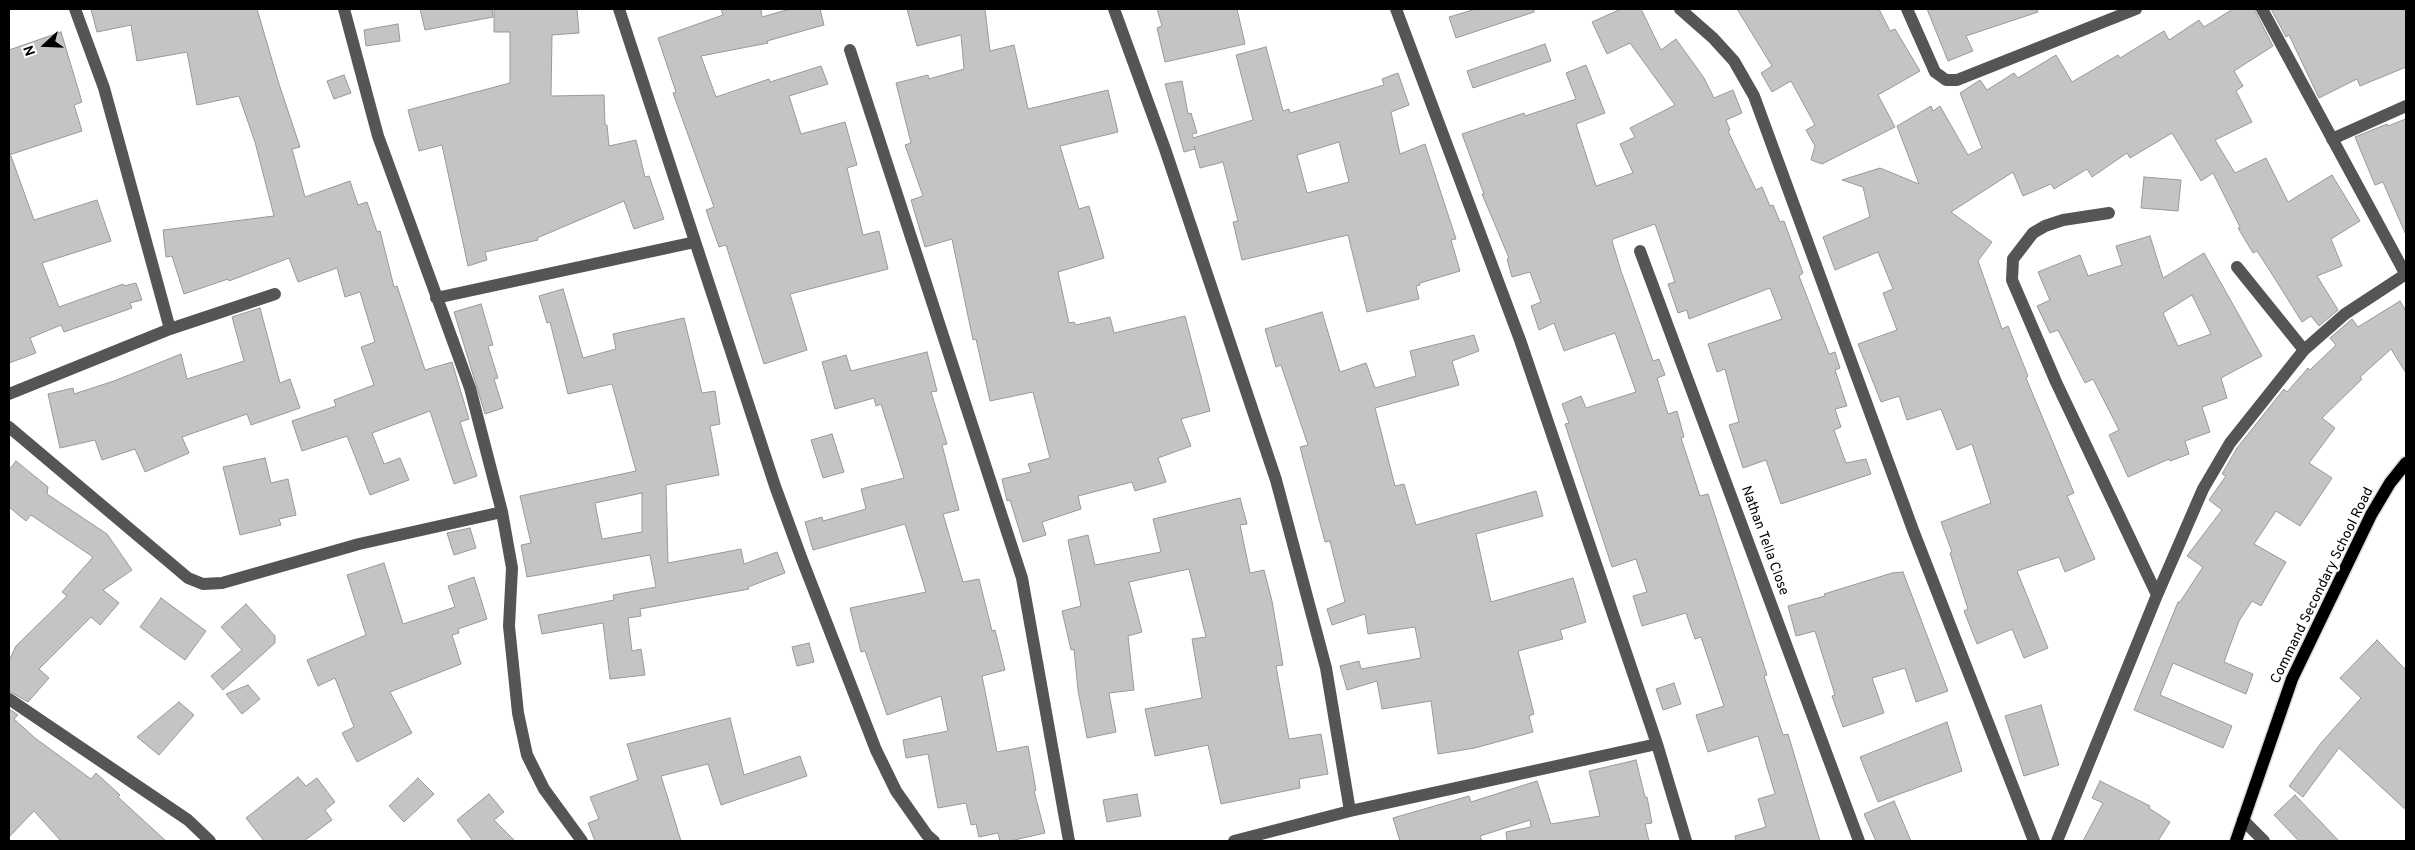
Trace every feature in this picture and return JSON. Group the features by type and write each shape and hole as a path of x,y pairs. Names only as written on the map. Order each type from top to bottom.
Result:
{"main road":[{"name":"Command Secondary School Road","path":"2236,841 2292,679 2371,515 2390,483 2406,462"}],"street":[{"path":"75,9 104,88 170,328"},
{"path":"344,9 378,136 470,388 502,512 512,568 509,626 518,713 527,755 544,789 582,841"},
{"path":"618,9 775,486 876,750 896,791 927,835 934,841"},
{"path":"1114,9 1165,149 1276,480 1326,668 1350,811"},
{"path":"1396,9 1520,340 1657,744 1686,841"},
{"path":"1680,9 1713,38 1734,62 1754,96 1913,530 2034,841"},
{"path":"1907,9 1935,72 1946,80 1957,80 2136,9"},
{"path":"2057,841 2157,595 2203,489 2230,443 2304,350 2345,314 2406,275 2262,9"},
{"path":"850,50 1022,578 1069,841"},
{"path":"2332,139 2406,106"},
{"path":"2109,213 2063,220 2032,233 2013,259 2012,280 2056,382 2157,595"},
{"path":"436,298 694,242"},
{"name":"Nathan Tella Close","path":"1640,251 1859,841"},
{"path":"2237,267 2304,350"},
{"path":"9,394 170,328 275,294"},
{"path":"9,427 188,578 203,584 222,583 359,544 502,512"},
{"path":"9,699 188,820 210,841"},
{"path":"1234,841 1350,811 1657,744"},
{"path":"2243,820 2264,841"}],"building":[{"path":"91,9 257,9 300,147 292,149 305,197 350,181 358,205 367,202 377,232 380,231 394,287 397,286 425,370 452,362 469,419 460,422 477,476 454,484 430,411 372,433 384,464 400,458 409,480 370,495 347,436 302,451 292,421 336,406 334,400 374,385 361,347 375,342 360,292 345,297 337,268 298,282 289,258 229,281 228,279 184,294 172,256 166,257 163,230 274,216 255,142 239,96 197,105 187,52 137,61 131,25 97,32"},
{"path":"420,9 492,9 493,17 425,30"},
{"path":"494,9 577,9 579,33 552,35 551,96 604,95 605,125 607,125 609,146 636,140 645,177 649,176 664,219 634,229 624,201 537,238 538,240 485,252 487,260 468,266 442,145 419,151 408,110 510,83 510,32 494,32"},
{"path":"721,9 761,9 762,17 790,9 820,9 824,25 767,41 768,43 701,56 716,97 769,79 770,82 821,66 828,84 789,96 801,134 845,122 857,165 847,168 863,235 879,231 888,269 790,294 807,350 764,364 726,245 719,247 706,210 714,207 673,93 676,92 658,38 723,15"},
{"path":"907,9 985,9 990,51 1014,45 1028,109 1108,90 1118,132 1060,146 1079,209 1089,206 1104,258 1058,272 1069,323 1074,322 1076,325 1110,317 1114,333 1185,316 1210,411 1181,419 1191,446 1158,458 1166,482 1135,491 1132,482 1078,496 1081,509 1042,522 1046,535 1023,542 1010,500 1007,501 1002,479 1031,472 1028,464 1050,458 1033,392 990,401 976,339 973,340 952,239 925,247 911,200 923,196 905,145 911,143 896,83 928,75 929,79 964,69 961,35 917,46"},
{"path":"1157,9 1237,9 1245,44 1165,62 1157,28 1162,26"},
{"path":"1476,9 1534,9 1534,12 1456,38 1449,17"},
{"path":"1621,9 1641,9 1661,50 1676,39 1704,78 1714,98 1733,90 1742,113 1726,120 1730,130 1728,131 1756,190 1762,187 1770,206 1773,205 1780,222 1784,221 1803,273 1799,276 1829,354 1835,352 1840,368 1835,370 1847,406 1835,409 1841,427 1834,430 1846,463 1866,459 1871,474 1781,504 1766,460 1743,468 1729,425 1739,422 1725,369 1717,372 1708,344 1782,319 1770,288 1689,319 1687,310 1678,313 1668,284 1675,282 1655,224 1613,239 1621,271 1653,361 1659,359 1665,375 1657,378 1668,414 1677,411 1684,437 1681,438 1700,496 1708,494 1767,675 1764,676 1783,735 1788,734 1820,841 1736,841 1735,836 1766,827 1758,799 1775,794 1758,736 1708,752 1696,715 1724,706 1701,637 1695,639 1686,613 1642,626 1633,596 1647,592 1636,559 1612,567 1565,424 1569,423 1562,404 1581,396 1586,408 1636,392 1615,333 1564,351 1554,323 1539,330 1531,306 1541,302 1530,272 1512,277 1507,259 1509,258 1482,194 1484,194 1462,134 1524,113 1525,116 1576,99 1566,73 1586,65 1605,113 1576,124 1596,186 1633,173 1620,144 1635,137 1630,128 1675,105 1630,43 1607,54 1592,22"},
{"path":"1737,9 1879,9 1890,31 1895,29 1920,71 1878,95 1895,127 1822,164 1811,160 1815,146 1806,130 1815,125 1791,81 1772,92 1761,73 1772,66"},
{"path":"1927,9 2037,9 2038,12 1966,36 1973,51 1948,61"},
{"path":"2233,9 2254,9 2273,46 2234,71 2243,86 2236,91 2252,122 2215,140 2235,173 2266,158 2288,202 2332,175 2360,221 2331,239 2342,266 2317,276 2338,310 2319,326 2311,316 2302,322 2257,251 2253,253 2238,228 2240,227 2213,173 2201,181 2172,133 2130,158 2127,153 2092,177 2087,169 2054,189 2051,184 2023,196 2013,172 1951,212 1992,242 1978,261 2002,329 2008,326 2028,376 2026,378 2074,493 2067,496 2095,559 2065,572 2059,557 2017,571 2048,648 2024,658 2012,629 1977,644 1964,611 1968,609 1950,553 1952,552 1941,522 1991,503 1972,444 1957,450 1941,409 1907,420 1899,396 1881,402 1858,344 1897,330 1883,293 1893,289 1878,252 1835,270 1823,237 1870,217 1863,187 1842,180 1880,168 1919,184 1897,126 1931,106 1933,111 1940,106 1968,155 1982,148 1960,93 1980,80 1987,90 2014,73 2018,78 2056,55 2072,82 2118,55 2120,58 2164,31 2169,40 2199,20 2204,27"},
{"path":"2271,9 2406,9 2406,67 2360,86 2357,79 2319,98 2289,35 2286,37"},
{"path":"398,24 400,41 366,46 364,30"},
{"path":"61,32 82,102 74,105 82,131 9,155 9,50"},
{"path":"1545,44 1551,61 1473,88 1467,71"},
{"path":"1266,47 1283,111 1289,109 1290,113 1384,85 1382,79 1398,73 1409,105 1391,112 1400,154 1425,144 1456,239 1451,240 1460,271 1420,283 1420,285 1416,286 1419,299 1367,312 1348,235 1242,260 1233,222 1238,221 1223,162 1200,168 1195,149 1184,152 1165,84 1182,81 1188,114 1191,113 1197,133 1192,134 1193,138 1253,120 1236,55","holes":["1339,142 1349,182 1307,193 1297,155"]},
{"path":"344,75 351,93 334,99 327,81"},
{"path":"2406,119 2406,235 2383,182 2375,185 2355,137 2387,124 2388,126"},
{"path":"9,156 11,156 34,220 97,200 111,241 42,263 59,307 123,284 124,286 136,283 142,300 130,303 132,308 64,332 61,325 30,338 36,353 9,363"},
{"path":"2144,177 2181,180 2178,211 2141,208"},
{"path":"2150,236 2163,278 2204,253 2262,356 2221,378 2227,398 2202,407 2210,432 2185,441 2189,454 2170,461 2169,459 2128,477 2109,435 2119,430 2093,379 2085,383 2058,330 2050,333 2037,306 2050,300 2038,272 2080,255 2088,276 2122,265 2116,246","holes":["2192,295 2211,334 2178,346 2163,313"]},
{"path":"563,289 583,358 616,349 613,334 684,318 702,393 715,391 720,424 710,426 719,475 666,485 668,563 741,549 744,564 777,552 785,573 748,587 749,589 640,609 641,616 628,618 632,651 641,649 645,675 610,679 603,623 542,634 538,615 614,600 613,595 656,587 650,555 527,577 521,545 531,543 520,496 636,471 612,384 568,394 550,322 547,323 539,296","holes":["642,493 642,532 602,539 595,503"]},
{"path":"2400,301 2406,311 2406,373 2391,349 2360,377 2362,379 2322,418 2335,428 2309,463 2332,478 2300,526 2276,511 2254,544 2286,562 2261,606 2252,601 2239,621 2224,662 2253,674 2246,694 2173,663 2160,695 2232,726 2223,748 2134,710 2178,602 2180,602 2203,567 2187,556 2222,510 2209,500 2226,476 2222,474 2237,448 2284,389 2287,392 2308,368 2310,370 2336,345 2330,338 2352,319 2358,327"},
{"path":"481,304 493,345 488,346 498,378 494,379 503,408 485,414 454,312"},
{"path":"260,308 280,383 290,379 300,408 251,425 247,414 182,437 189,453 145,472 135,449 102,460 95,440 60,448 48,394 73,388 74,394 114,381 181,354 187,379 244,361 232,317"},
{"path":"1322,312 1340,372 1366,363 1375,388 1416,376 1410,351 1474,335 1479,351 1452,361 1459,385 1375,408 1395,486 1404,484 1416,525 1536,491 1543,516 1476,534 1491,602 1573,578 1586,622 1560,630 1563,639 1518,651 1534,714 1529,716 1533,732 1475,748 1438,754 1431,701 1382,709 1377,681 1347,690 1340,666 1359,661 1361,669 1421,658 1415,627 1368,634 1365,614 1332,625 1327,609 1345,602 1330,541 1325,542 1300,447 1308,445 1281,365 1276,367 1265,329"},
{"path":"927,352 937,391 931,392 947,444 942,445 959,510 943,514 963,582 979,579 992,631 995,630 1005,670 982,676 997,752 1028,746 1036,790 1034,791 1045,833 1010,841 1000,841 998,833 979,837 976,824 971,825 966,803 938,808 928,754 906,758 903,740 948,731 941,696 887,715 865,651 861,652 850,608 926,592 905,524 813,550 805,522 822,517 823,521 866,509 861,489 904,478 881,404 876,406 874,398 835,409 822,362 846,355 851,371"},
{"path":"832,434 844,472 823,478 811,440"},
{"path":"265,458 271,483 288,479 296,515 279,519 281,525 240,535 223,467"},
{"path":"16,461 48,487 47,494 107,534 132,570 103,590 119,603 100,625 91,617 39,669 49,678 28,702 9,691 9,661 16,646 67,596 62,592 93,557 31,515 26,521 9,507 9,470"},
{"path":"1240,498 1247,524 1240,525 1250,573 1264,570 1272,601 1283,665 1276,666 1289,739 1321,734 1328,774 1299,779 1300,788 1221,804 1208,745 1155,756 1145,709 1202,698 1192,639 1206,637 1189,569 1129,582 1142,632 1128,636 1134,690 1109,693 1116,732 1087,738 1078,690 1074,649 1071,650 1062,611 1081,606 1068,540 1088,535 1095,565 1161,552 1153,519"},
{"path":"470,528 476,548 454,555 447,533"},
{"path":"384,563 403,624 455,607 448,586 474,577 487,619 458,629 459,633 452,635 461,664 390,692 412,733 357,762 342,733 354,727 335,678 318,686 307,660 366,635 347,575"},
{"path":"1903,572 1948,691 1916,702 1905,668 1872,678 1884,713 1843,727 1832,696 1835,695 1815,631 1796,636 1788,606 1825,596 1824,594 1892,573"},
{"path":"161,598 206,631 185,660 140,627"},
{"path":"246,604 275,636 275,643 223,690 211,676 242,650 221,627"},
{"path":"2377,640 2406,670 2406,810 2339,748 2303,797 2289,786 2321,743 2361,698 2340,678"},
{"path":"809,643 814,662 797,666 792,647"},
{"path":"1674,683 1681,704 1663,710 1656,689"},
{"path":"248,685 260,699 242,714 226,694"},
{"path":"179,702 194,715 159,755 137,737"},
{"path":"2041,705 2059,765 2024,776 2005,716"},
{"path":"9,709 18,715 14,719 35,738 91,779 96,773 120,795 118,797 166,841 61,841 34,811 9,837"},
{"path":"730,718 744,775 800,756 807,776 721,805 708,764 661,776 681,841 595,841 588,823 599,819 590,797 638,780 627,744"},
{"path":"1947,722 1962,771 1878,802 1860,757"},
{"path":"1636,760 1645,797 1647,797 1652,823 1645,824 1649,841 1507,841 1506,832 1531,827 1530,820 1480,836 1482,841 1400,841 1393,818 1469,796 1471,802 1537,781 1551,824 1600,816 1589,771"},
{"path":"298,777 306,786 317,778 335,802 325,810 332,820 304,841 264,841 246,818"},
{"path":"418,778 434,794 404,822 389,806"},
{"path":"2100,781 2150,806 2149,808 2170,822 2158,841 2083,841 2103,803 2092,798"},
{"path":"489,794 504,812 494,820 515,841 473,841 457,820"},
{"path":"1137,794 1141,816 1107,822 1103,800"},
{"path":"2295,795 2339,841 2299,841 2274,815"},
{"path":"1894,801 1911,841 1876,841 1864,814"}]}
